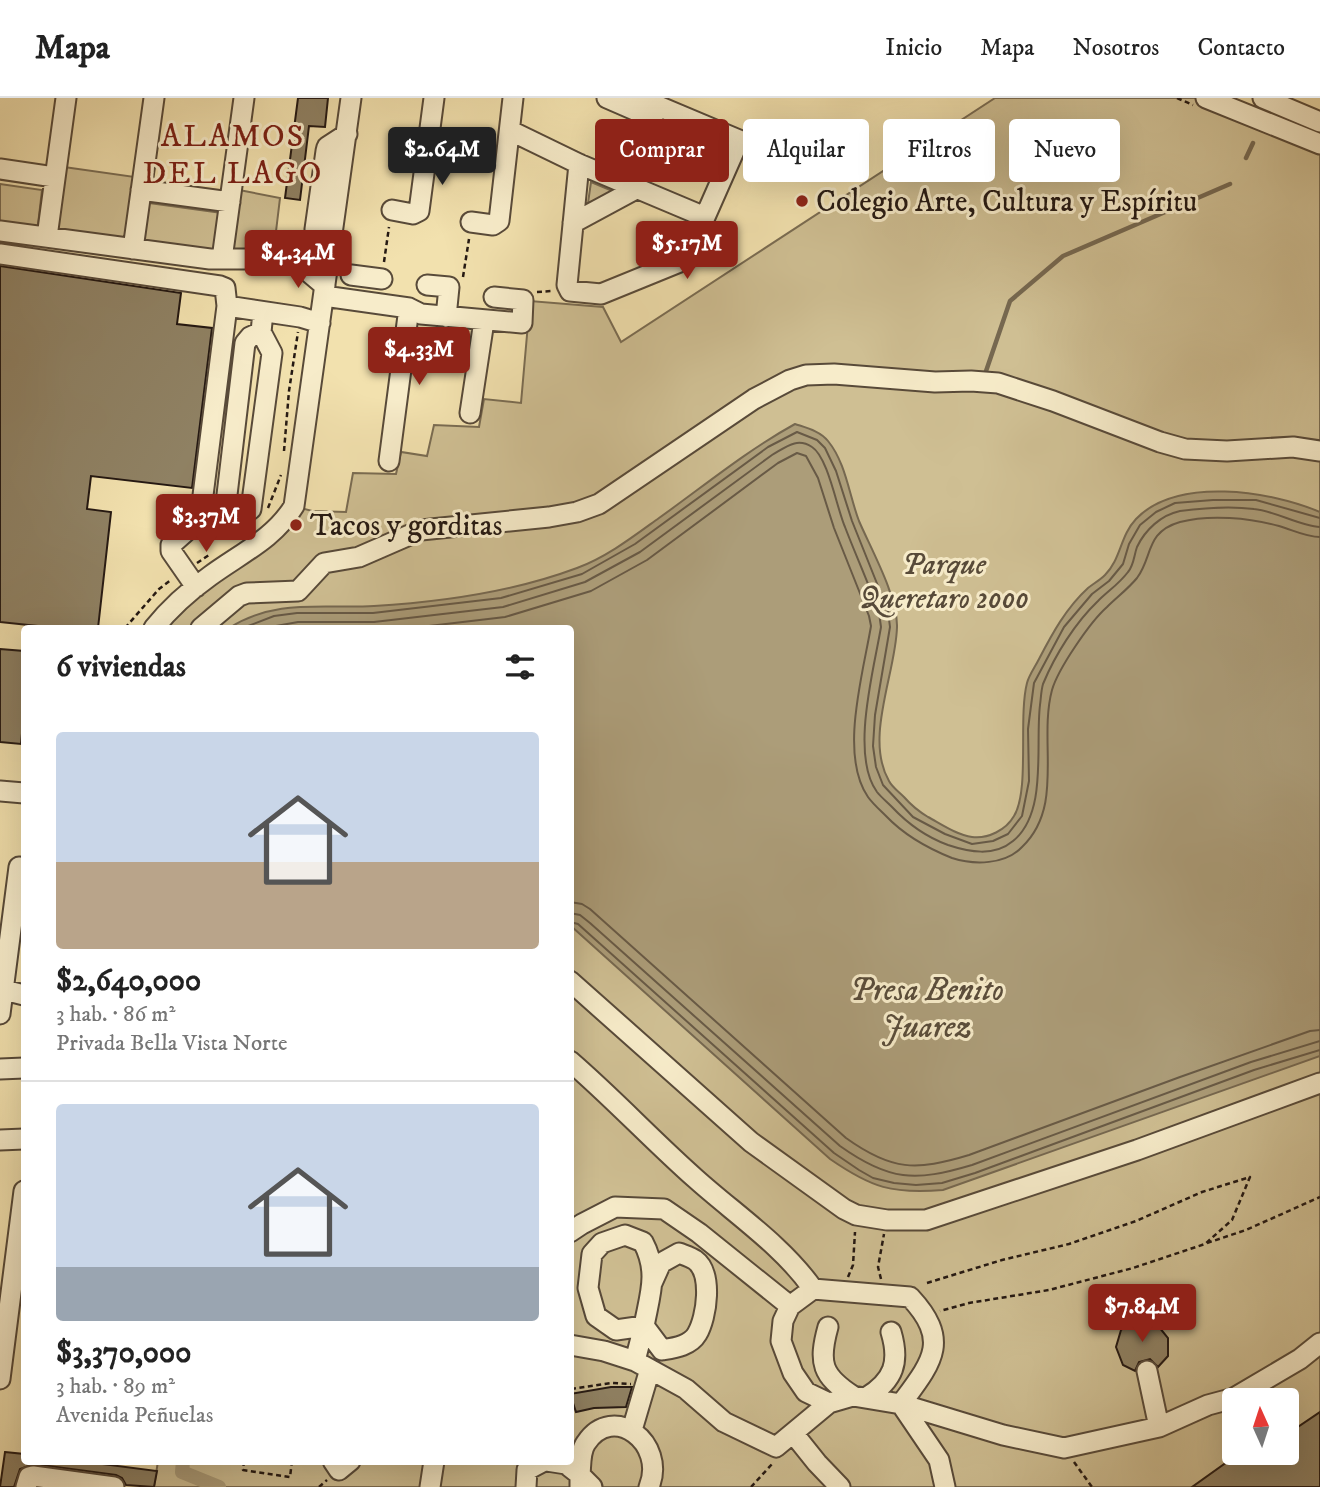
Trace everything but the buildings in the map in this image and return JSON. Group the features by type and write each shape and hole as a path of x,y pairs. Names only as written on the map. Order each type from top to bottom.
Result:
{"street":[{"path":"47,237 66,98"},
{"path":"133,248 154,98"},
{"path":"222,259 244,98"},
{"path":"156,625 196,587 278,528 294,506 352,98"},
{"path":"392,210 413,214 419,211 434,98"},
{"path":"471,222 493,225 499,221 513,98"},
{"path":"579,164 568,288 601,294 692,255 705,217 737,146 660,114 607,98"},
{"path":"639,98 660,114"},
{"path":"1206,98 1320,144"},
{"path":"1263,98 1320,121"},
{"path":"510,131 579,164 705,217"},
{"path":"0,169 54,177"},
{"path":"573,223 636,189"},
{"path":"141,190 230,202"},
{"path":"0,231 222,259 263,259 298,266 306,270 323,303"},
{"path":"263,259 332,238"},
{"path":"0,254 220,286 228,293 200,519 171,545 171,551 196,587"},
{"path":"351,275 379,279 373,303"},
{"path":"427,285 455,288 446,317"},
{"path":"323,303 521,325 523,300 494,298"},
{"path":"227,306 262,322 300,317 323,303 373,303 413,314"},
{"path":"389,461 413,314"},
{"path":"470,413 484,321"},
{"path":"225,520 245,343 262,322"},
{"path":"200,519 236,520 251,509 272,353 262,322"},
{"path":"205,625 239,596 253,592 294,592 328,562 359,557 421,530 549,517 578,512 599,504 754,399 790,380 806,375 882,376 936,382 998,383 1185,449 1227,451 1293,447 1320,451"},
{"path":"0,791 21,793"},
{"path":"0,1014 7,905 19,867"},
{"path":"574,985 751,1142 856,1215 887,1220 926,1220 1137,1150 1320,1083"},
{"path":"2,990 21,994"},
{"path":"574,1064 694,1178 800,1269 813,1289"},
{"path":"0,1069 21,1068"},
{"path":"0,1140 21,1139"},
{"path":"574,1230 615,1207 664,1209 699,1233 790,1306"},
{"path":"632,1430 643,1372 644,1326 652,1283 652,1258 643,1242 625,1235 602,1243 592,1254 588,1289 596,1316 615,1330 644,1326"},
{"path":"0,1379 19,1283 21,1252"},
{"path":"644,1326 662,1350 680,1347 696,1336 706,1307 707,1280 696,1260 679,1253 661,1263 652,1283"},
{"path":"829,1403 806,1392 793,1373 781,1341 783,1321 790,1306 813,1289 910,1297 927,1315 934,1338 927,1370 901,1404"},
{"path":"828,1327 822,1350 824,1369 839,1387 860,1397 901,1404 1003,1435 1064,1448 1159,1427 1208,1405 1234,1398 1300,1359 1320,1343"},
{"path":"574,1346 604,1351 643,1372 686,1390 724,1422 776,1447 829,1403 879,1390 894,1371 895,1347 891,1332"},
{"path":"1147,1371 1159,1427"},
{"path":"901,1404 939,1460 945,1487"},
{"path":"584,1483 584,1445 597,1430 616,1427 632,1430 643,1440 652,1456 653,1476 649,1487"},
{"path":"793,1433 817,1464 840,1487"},
{"path":"430,1487 433,1465"},
{"path":"526,1487 527,1470 538,1465"},
{"path":"567,1465 584,1483"},
{"path":"26,1487 29,1477 33,1476 114,1487"}],"path":[{"path":"379,279 392,210"},
{"path":"455,288 471,222"},
{"path":"523,300 528,294 568,288"},
{"path":"927,1283 1002,1260 1069,1244 1136,1221 1202,1192 1250,1177 1232,1220 1205,1244"},
{"path":"927,1315 969,1303 1049,1290 1132,1268 1246,1230 1320,1197"},
{"path":"841,1290 853,1265 856,1215"},
{"path":"886,1293 878,1268 887,1220"},
{"path":"574,1389 612,1383 643,1372"},
{"path":"751,1487 776,1459 776,1447"},
{"path":"1064,1448 1092,1487"},
{"path":"244,1465 243,1470 290,1477 292,1465"}],"green space":[{"name":"Parque Queretaro 2000","path":"995,98 1205,98 1320,144 1320,1487 154,1487 157,1465 574,1465 574,625 157,625 294,506 312,511 346,512 353,473 396,474 401,452 427,456 434,425 479,427 484,399 521,403 530,301 603,307 621,342 883,171 883,182 995,182 995,119 963,119"},
{"path":"57,166 142,178 141,202 222,213 214,255 48,236"},
{"path":"591,182 615,192 588,203"},
{"path":"0,184 42,190 37,233 0,228"},
{"path":"234,189 280,198 274,248 226,256"}],"water":[{"name":"Presa Benito Juarez","path":"795,424 813,430 828,441 843,469 859,521 893,602 897,627 880,726 882,764 889,781 924,815 955,832 972,837 984,837 996,832 1014,816 1022,789 1023,715 1029,677 1066,613 1088,588 1110,569 1136,519 1154,505 1199,492 1276,498 1320,512 1320,1056 943,1190 896,1190 871,1183 830,1159 574,929 574,625 235,625 264,612 282,609 374,606 451,599 528,584 577,568 620,546"}],"waterway":[{"path":"1246,158 1253,143"},
{"path":"984,377 1010,301 1063,256 1230,184"},
{"path":"183,1465 182,1472 219,1487"}],"place":[{"name":"Colegio Arte, Cultura y Espíritu","path":"802,201"},
{"name":"Tacos y gorditas","path":"296,525"}],"district":[{"name":"ALAMOS DEL LAGO","path":"233,154"}]}
